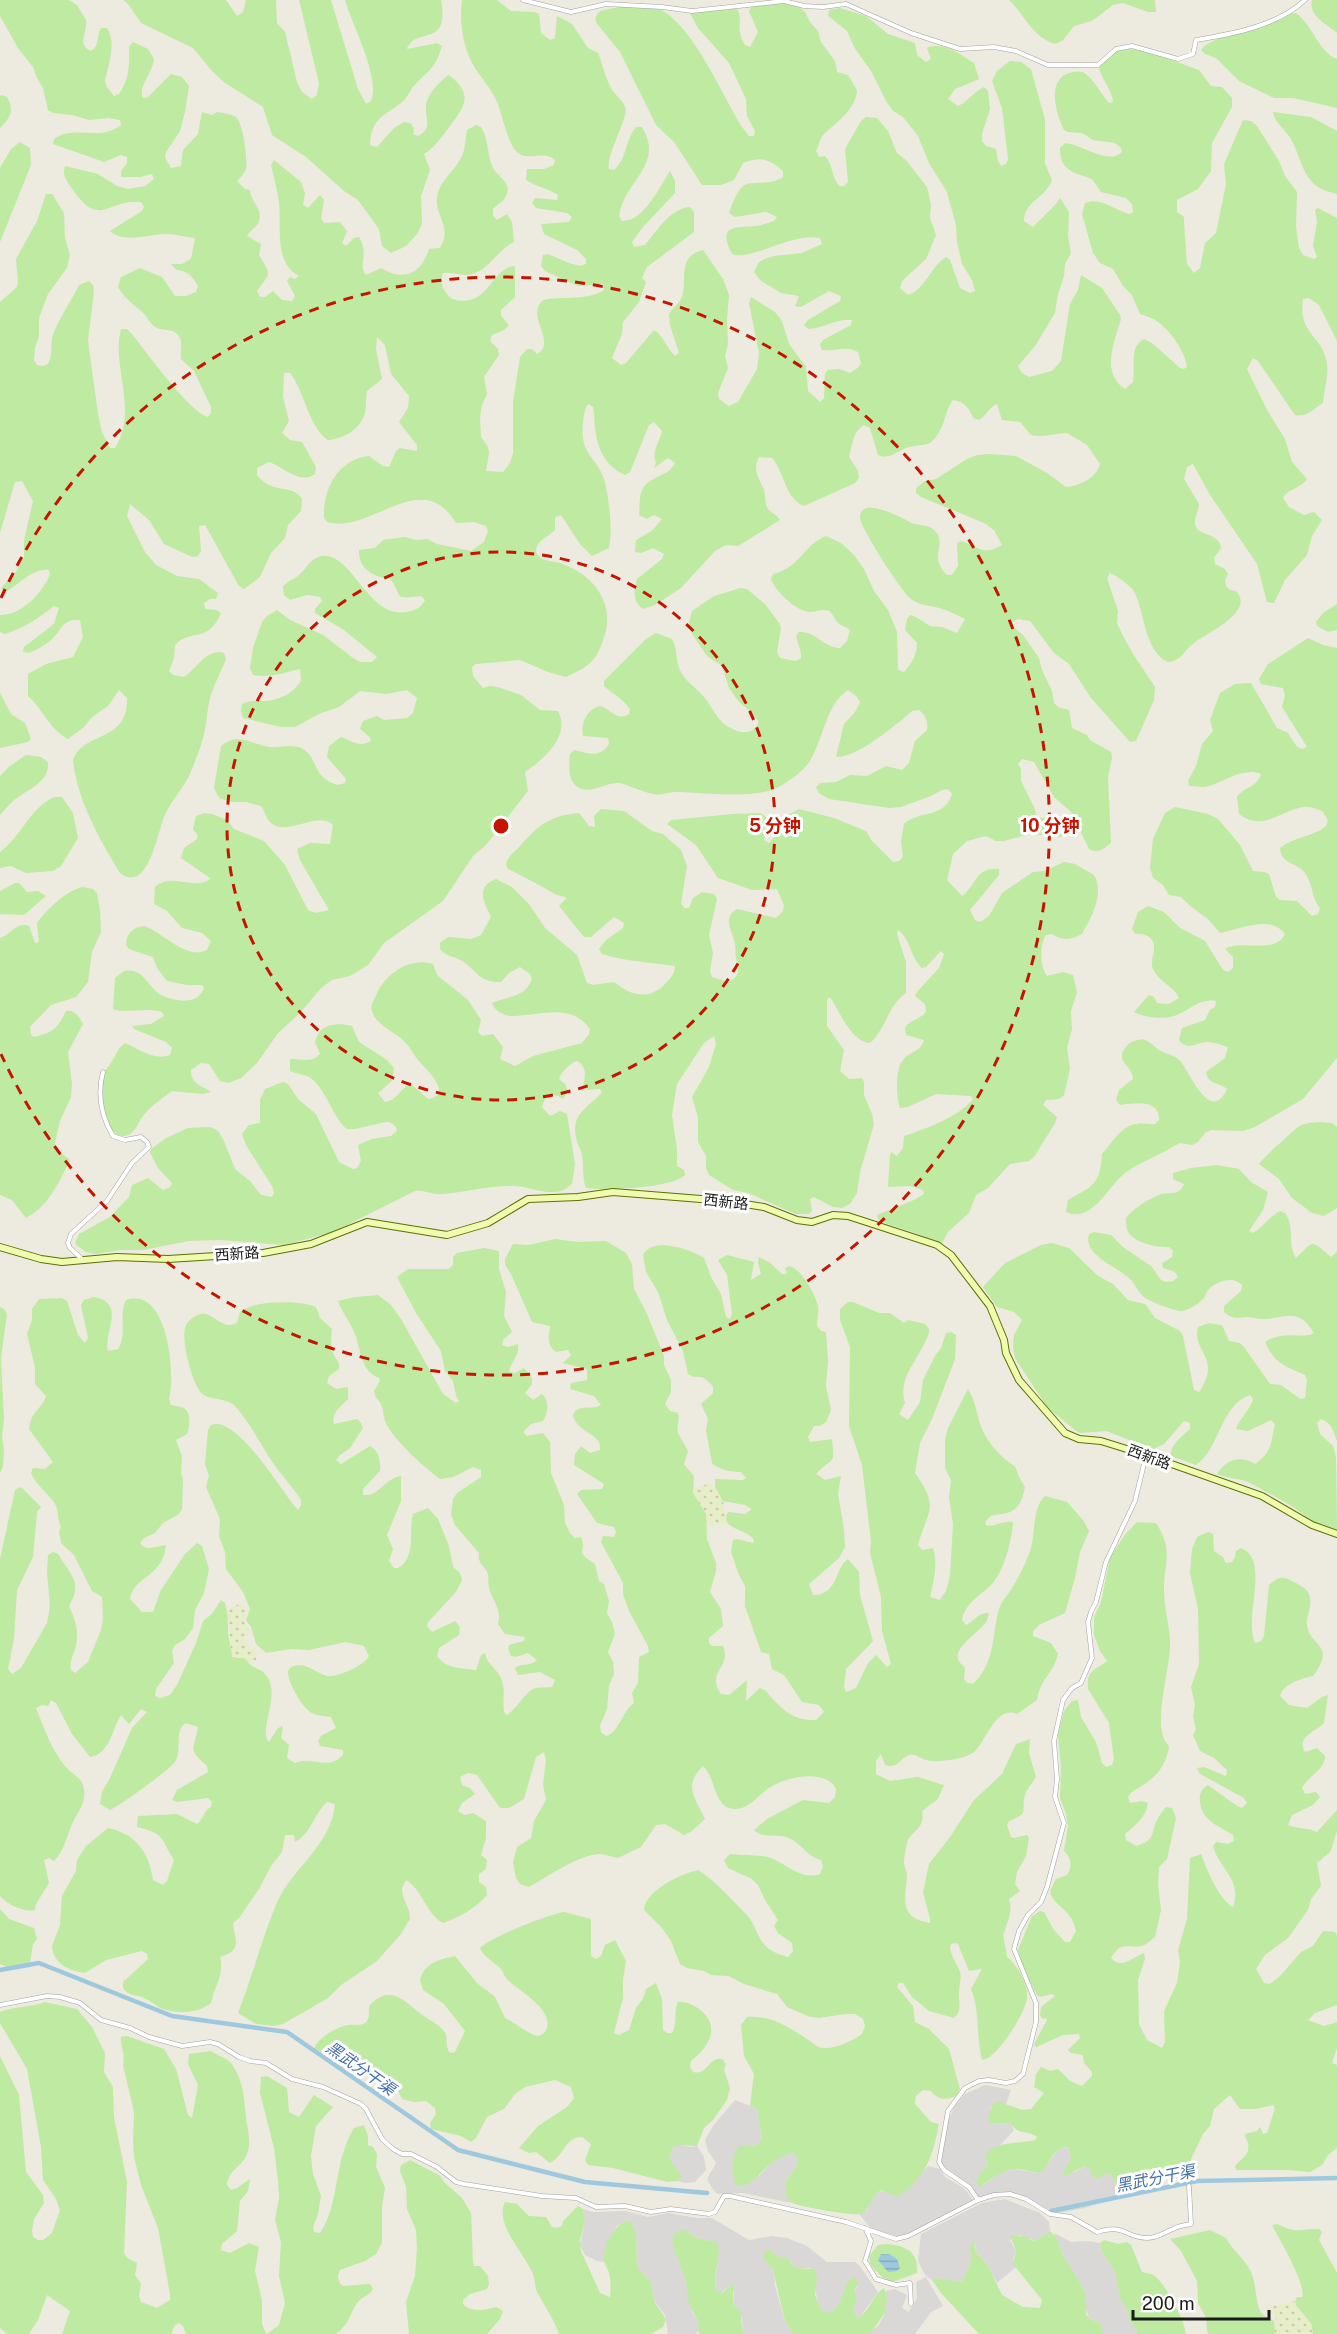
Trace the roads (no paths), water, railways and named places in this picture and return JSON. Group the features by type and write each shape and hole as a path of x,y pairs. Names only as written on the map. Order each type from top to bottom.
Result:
{"street":[{"path":"523,0 571,12 606,4 692,11 784,1 823,7 846,4 910,33 960,49 994,46 1016,51 1048,64 1098,66 1116,49 1132,46 1178,59 1193,54 1196,40 1234,33 1292,12 1305,0"},
{"path":"83,1260 70,1248 68,1243 71,1234 107,1201 132,1163 149,1147 141,1137 125,1140 113,1136 103,1118 101,1080 103,1072"},
{"name":"西新路","path":"0,1247 41,1259 62,1262 117,1257 168,1259 263,1253 311,1244 367,1222 447,1235 488,1223 528,1198 578,1197 613,1192 726,1201 764,1207 797,1220 812,1222 833,1215 848,1216 937,1245 951,1255 990,1306 1004,1340 1006,1353 1019,1380 1065,1432 1078,1439 1101,1441 1146,1455 1262,1496 1312,1525 1337,1534"},
{"path":"978,2200 969,2187 944,2170 939,2162 948,2111 965,2088 972,2084 989,2080 1006,2083 1015,2081 1023,2073 1036,2022 1036,2003 1014,1949 1019,1931 1028,1915 1041,1902 1047,1887 1064,1823 1055,1797 1057,1779 1054,1741 1063,1700 1072,1688 1081,1683 1092,1659 1088,1622 1096,1602 1106,1562 1135,1502 1146,1455"},
{"path":"0,2005 47,1996 60,1996 80,2003 101,2020 130,2028 149,2037 182,2046 218,2043 239,2057 266,2063 292,2079 323,2087 361,2104 382,2139 393,2149 402,2154 411,2154 437,2166 456,2182 543,2196 576,2198 596,2207 625,2206 651,2212 670,2209 709,2214 715,2212 724,2196 730,2196 864,2228 896,2239 908,2236 978,2200 994,2195 1010,2194 1026,2199 1050,2214 1071,2217 1097,2232 1106,2228 1119,2229 1143,2239 1156,2238 1173,2228 1191,2224 1189,2186"},
{"path":"864,2228 871,2241"},
{"path":"882,2235 871,2241 865,2261 876,2279 896,2285 910,2283 910,2304"}],"water":[{"path":"881,2254 889,2254 897,2259 900,2268 897,2271 888,2272 878,2260"}],"waterway":[{"name":"黑武分干渠","path":"0,1970 39,1963 172,2016 287,2032 458,2150 585,2182 707,2193"},
{"name":"黑武分干渠","path":"1051,2211 1197,2181 1337,2178"}]}
